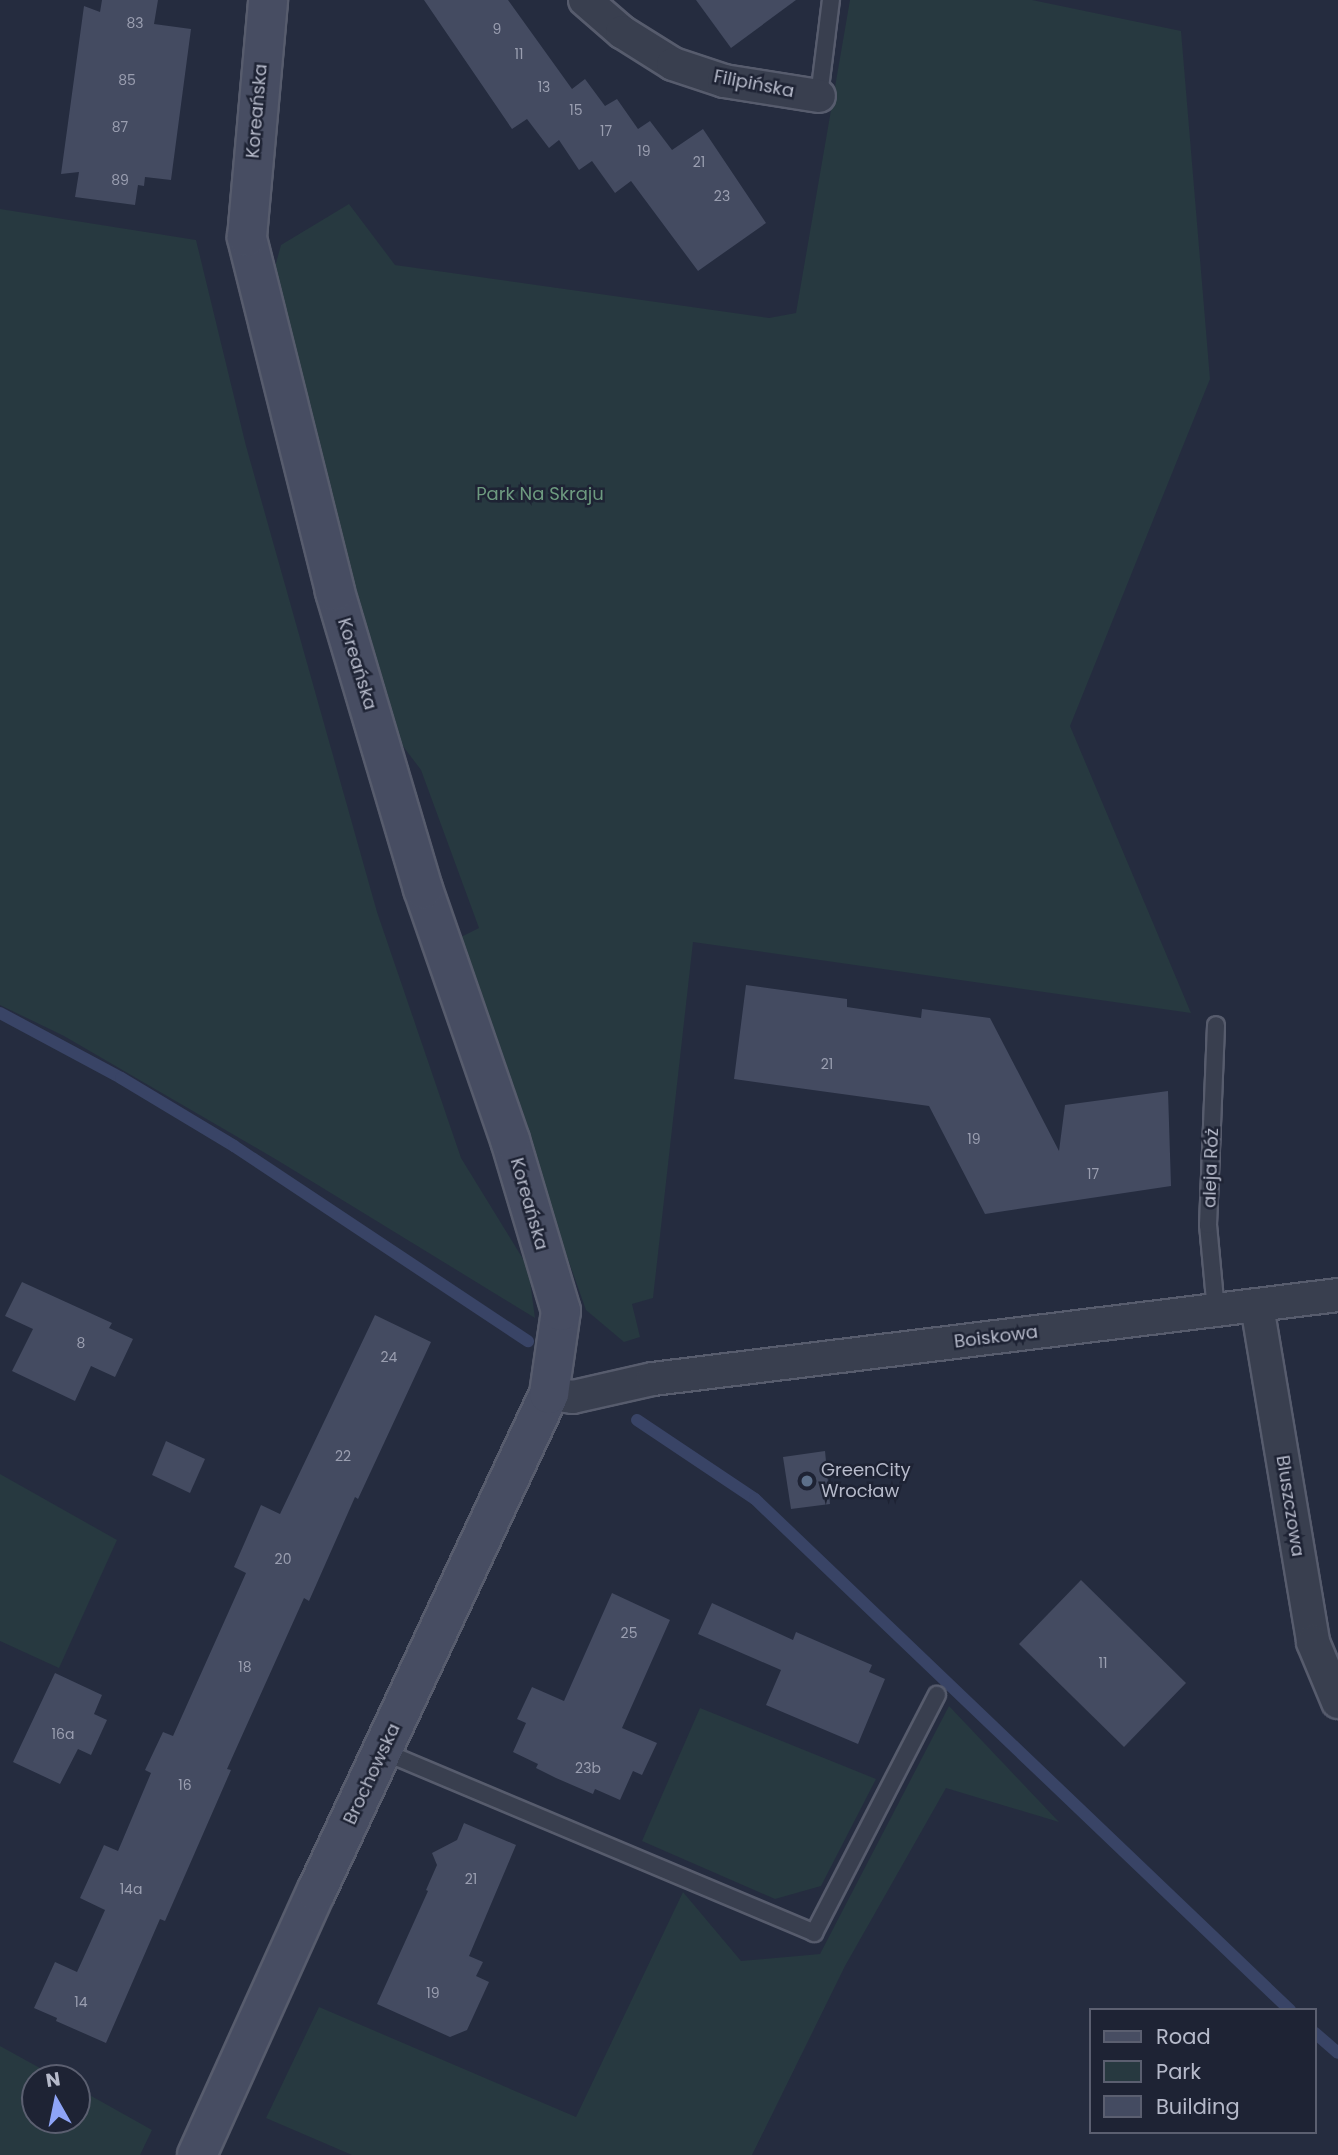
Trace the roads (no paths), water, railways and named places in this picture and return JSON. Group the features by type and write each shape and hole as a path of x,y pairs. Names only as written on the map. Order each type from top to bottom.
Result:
{"street":[{"name":"Koreańska","path":"268,0 247,237 335,590 423,890 510,1140 561,1311"},
{"name":"Filipińska","path":"585,0 622,32 673,64 724,80 819,96"},
{"name":"Boiskowa","path":"549,1394 573,1397 653,1379 1338,1295"},
{"name":"Bluszczowa","path":"1257,1306 1313,1642 1338,1702"},
{"name":"Brochowska","path":"197,2155 549,1394 561,1311"}],"lane":[{"path":"819,96 831,0"},
{"name":"aleja Róż","path":"1216,1025 1209,1224 1216,1311"},
{"path":"383,1751 814,1933 937,1695"}],"waterway":[{"path":"0,1013 121,1078 234,1146 528,1341"},
{"path":"637,1420 755,1499 1288,2008"},
{"path":"1317,2035 1338,2053"}],"place":[{"name":"GreenCity Wrocław","path":"807,1481"}],"park label":[{"name":"Park Na Skraju","path":"540,494"}]}
